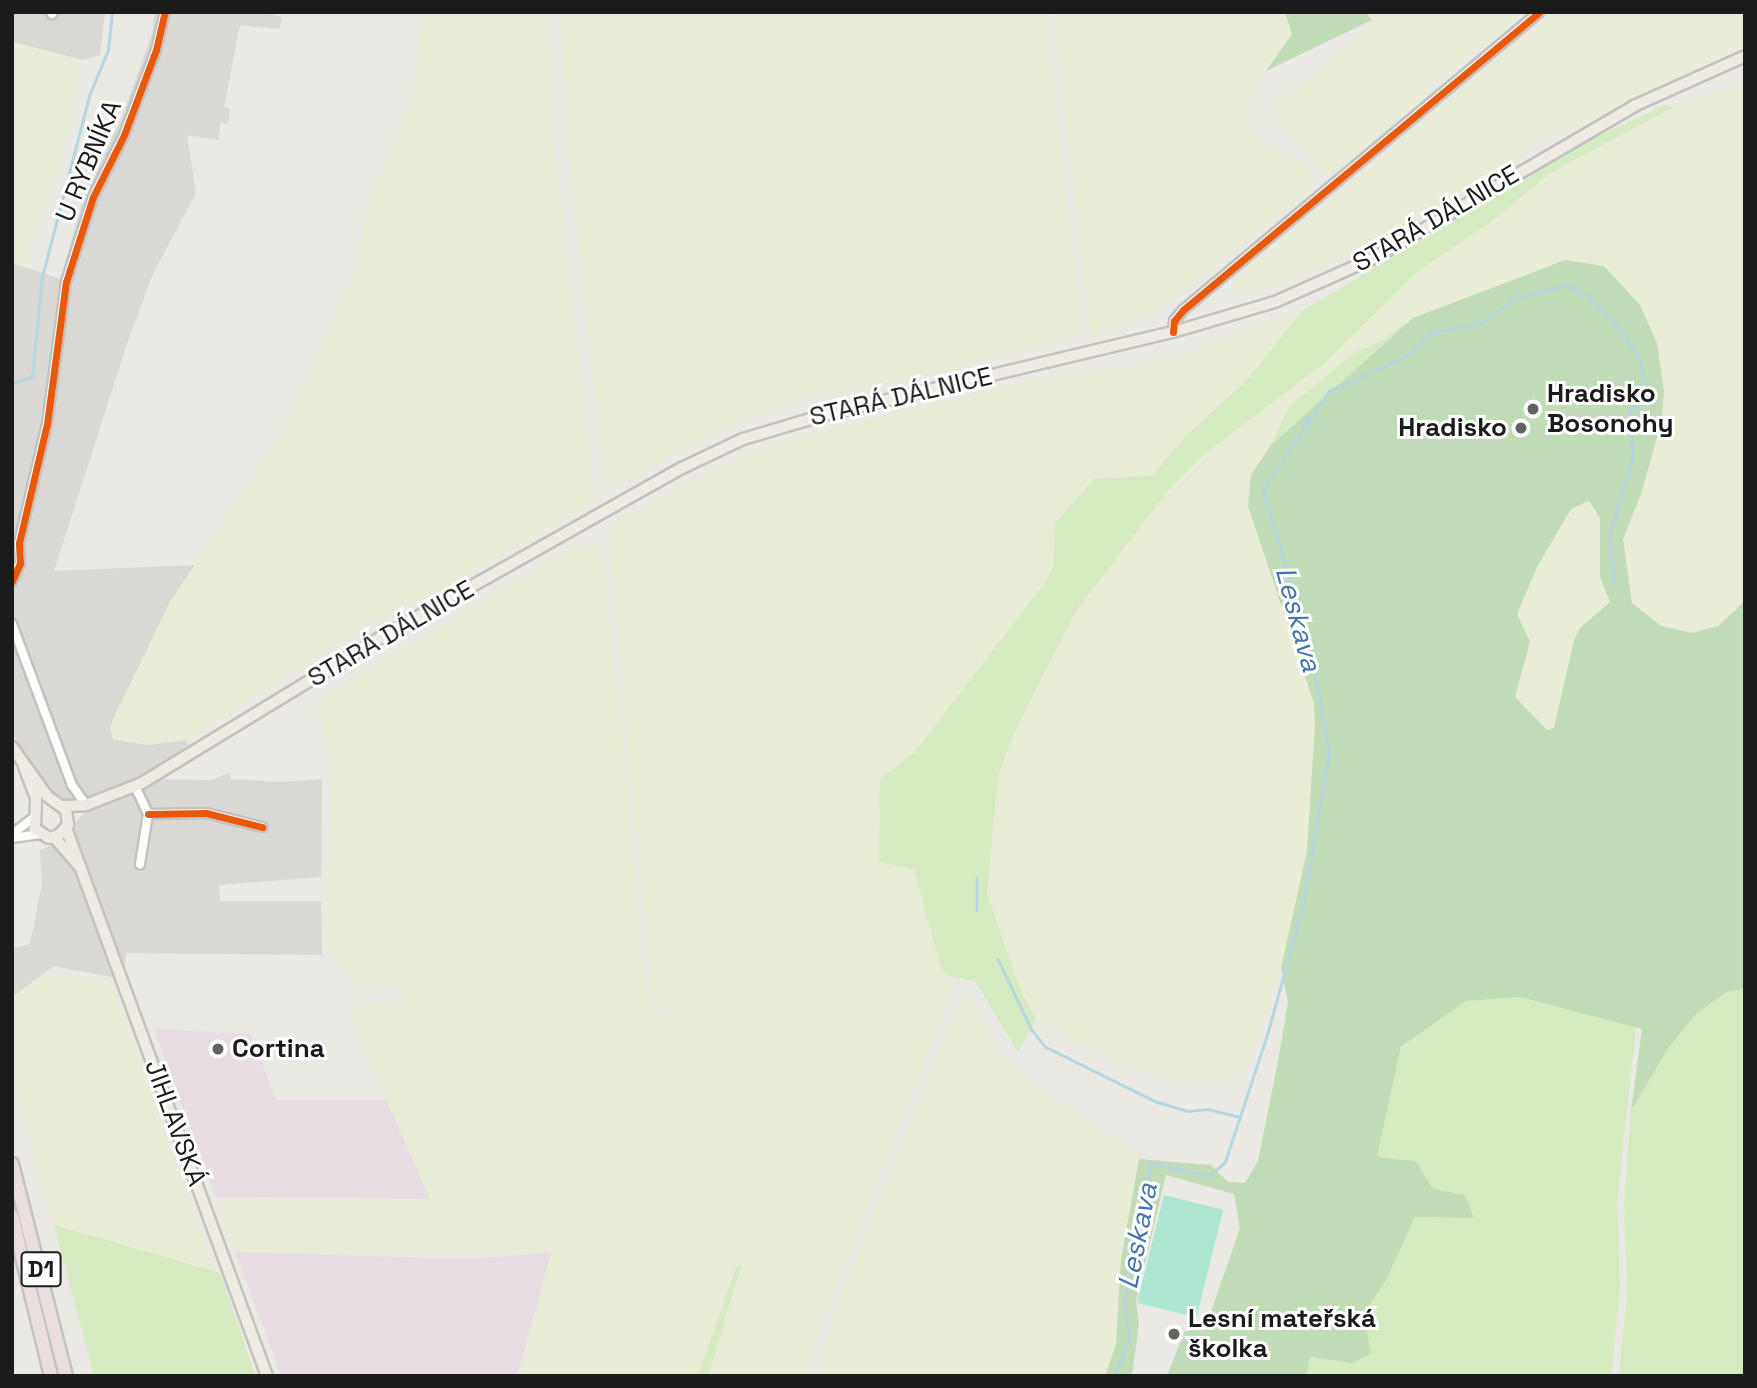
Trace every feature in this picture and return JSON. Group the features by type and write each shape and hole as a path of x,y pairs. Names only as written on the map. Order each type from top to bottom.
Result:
{"highway":[{"name":"D1","path":"12,1164 68,1376"},
{"name":"D1","path":"12,1216 51,1376"},
{"path":"37,1318 43,1376"}],"main road":[{"name":"STARÁ DÁLNICE","path":"58,804 86,804 135,786 380,638 682,468 743,439 824,415 1173,332 1275,302 1357,267 1582,134 1745,56"},
{"name":"JIHLAVSKÁ","path":"12,747 24,766 58,804 67,825 267,1376"},
{"name":"JIHLAVSKÁ","path":"24,766 39,834"},
{"path":"34,813 58,804"},
{"name":"STARÁ DÁLNICE","path":"67,825 86,804"},
{"path":"39,834 54,837 67,825"},
{"name":"JIHLAVSKÁ","path":"54,837 83,871"}],"street":[{"name":"U RYBNÍKA","path":"12,581 20,563 21,537 47,424 66,282 93,197 124,135 156,50 165,12"},
{"path":"1173,332 1174,321 1183,310 1539,12"},
{"path":"12,624 72,785 86,804"},
{"path":"135,786 148,814 140,864"},
{"path":"12,836 34,813"},
{"path":"148,814 206,813 262,827"},
{"path":"12,836 39,834"}],"shaded area":[{"path":"12,12 105,12 100,55 83,60 12,42"},
{"path":"154,12 260,12 282,17 279,29 240,25 224,107 230,108 228,124 221,122 218,140 187,135 196,193 152,276 127,344 54,571 196,565 170,602 110,728 113,739 121,741 149,745 185,740 188,745 144,778 69,805 47,793 12,733 12,263 61,279 83,198 122,117 153,31"},
{"path":"39,394 45,395 42,431 30,482 23,480"},
{"path":"229,773 231,779 280,782 322,779 321,877 219,885 220,901 321,901 322,955 126,953 125,968 72,826 86,811 160,779 211,780"},
{"path":"57,843 76,867 115,972 111,977 54,966 12,997 12,948 30,944 42,884 40,850"},
{"path":"154,1029 251,1034 276,1100 386,1100 431,1199 216,1197"},
{"path":"235,1252 463,1259 551,1253 517,1376 281,1376"}],"green space":[{"path":"423,12 547,12 554,147 595,501 443,589 380,617 185,740 149,745 113,739 112,721 170,602 280,438 353,277 374,191 412,100"},
{"path":"560,12 1045,12 1082,334 935,374 809,396 732,425 609,489 604,479 570,160"},
{"path":"1054,12 1285,12 1292,34 1270,62 1244,115 1265,144 1303,163 1314,176 1310,190 1159,309 1091,336"},
{"path":"1285,12 1365,12 1372,20 1266,71 1292,34"},
{"path":"1365,12 1524,12 1438,80 1425,75 1386,24 1372,20"},
{"path":"1554,12 1745,12 1745,44 1568,131 1540,138 1491,178 1470,189 1451,191 1425,215 1373,243 1263,291 1244,296 1237,292 1231,284 1237,276"},
{"path":"1379,22 1434,90 1327,177 1272,109"},
{"path":"12,42 83,60 60,170 30,241 30,261 25,266 12,263"},
{"path":"1745,83 1745,601 1718,626 1692,633 1653,622 1629,595 1623,539 1655,450 1664,391 1657,343 1640,305 1499,288 1413,318 1290,406 1249,483 1248,506 1314,703 1316,736 1304,873 1281,968 1251,1062 1234,1077 1220,1081 1171,1081 1118,1062 1036,1019 1020,989 987,893 995,804 1000,769 1022,717 1063,633 1097,580 1171,487 1203,455 1322,365 1416,273 1496,218 1549,174 1673,107"},
{"path":"1664,105 1673,107 1549,174 1496,218 1416,273 1322,365 1203,455 1171,487 1076,611 1015,731 1000,769 995,804 987,893 1020,989 1036,1019 1018,1052 975,981 948,976 941,968 914,869 879,862 880,779 913,754 1047,580 1054,566 1055,523 1094,479 1152,476 1185,437 1248,379 1302,311 1594,138"},
{"path":"1565,260 1604,266 1640,305 1657,343 1664,391 1662,420 1641,494 1623,539 1632,603 1661,626 1692,633 1718,626 1745,601 1745,989 1727,992 1696,1014 1669,1047 1631,1111 1642,1029 1520,997 1466,1001 1401,1047 1377,1157 1416,1161 1433,1189 1465,1195 1474,1218 1415,1217 1386,1280 1364,1313 1371,1354 1352,1363 1310,1357 1306,1376 1167,1376 1184,1332 1206,1326 1240,1228 1234,1194 1166,1175 1136,1302 1139,1323 1132,1376 1105,1376 1116,1344 1121,1259 1139,1159 1211,1165 1228,1182 1245,1183 1258,1161 1288,1002 1281,968 1307,851 1314,703 1248,506 1251,475 1270,446 1413,318","holes":["1589,501 1600,518 1600,577 1610,602 1580,628 1574,640 1554,728 1547,730 1515,697 1530,642 1517,614 1537,567 1571,509"]},
{"path":"1305,308 1248,379 1185,437 1152,476 1105,476 1094,479 1080,493 1055,523 1054,566 1047,580 913,754 880,779 879,860 914,869 938,962 952,990 827,1310 817,1314 820,1323 808,1376 708,1376 741,1266 687,1167 654,1016 685,1167 736,1263 698,1376 520,1376 552,1250 430,1255 242,1251 231,1244 220,1208 225,1198 430,1199 350,1014 359,1005 408,1001 402,984 360,985 327,947 333,766 318,710 322,699 571,548 601,542 622,722 642,959 654,1015 674,1016 674,1008 655,1004 651,981 609,538 617,522 735,459 792,438 1014,384 1112,367 1129,369 1186,354"},
{"path":"1413,318 1270,446 1290,406 1354,353 1379,342"},
{"path":"1589,501 1600,518 1600,577 1610,602 1580,628 1554,728 1547,730 1515,697 1530,642 1517,613 1537,567 1571,509"},
{"path":"46,974 90,977 113,986 212,1265 220,1273 54,1225 12,1075 12,997"},
{"path":"1745,989 1745,1376 1619,1376 1627,1294 1624,1204 1631,1111 1669,1047 1696,1014 1728,992"},
{"path":"962,995 973,999 999,1051 1020,1075 1139,1155 1141,1170 1116,1306 1116,1344 1105,1376 818,1376 836,1311"},
{"path":"1520,997 1636,1027 1617,1202 1620,1288 1611,1376 1306,1376 1309,1357 1352,1363 1364,1313 1386,1280 1415,1217 1473,1218 1433,1190 1416,1161 1377,1157 1401,1048 1466,1001"},
{"path":"1164,1195 1223,1210 1196,1317 1137,1303"},
{"path":"54,1225 220,1273 256,1376 94,1376"},
{"path":"741,1266 708,1376 698,1376 736,1267"}],"waterway":[{"path":"12,383 32,377 42,277 89,96 108,50 112,12"},
{"name":"Leskava","path":"1114,1376 1129,1339 1124,1304 1151,1163 1209,1176 1225,1162 1267,1035 1303,905 1329,753 1310,648 1263,490 1329,391 1405,357 1433,332 1481,323 1514,299 1567,285 1591,298 1621,330 1640,358 1646,388 1645,399 1630,412 1633,459 1610,534 1614,581"},
{"name":"Leskava","path":"1303,426 1308,416"},
{"path":"977,878 977,910"},
{"path":"998,959 1032,1030 1046,1047 1155,1101 1187,1111 1208,1109 1240,1117"}],"cycle path":[{"path":"12,581 20,563 19,543 47,424 66,282 93,197 124,135 156,50 165,12"},
{"path":"1173,332 1174,321 1183,310 1539,12"},
{"path":"148,814 206,813 262,827"}],"place":[{"name":"Hradisko Bosonohy","path":"1533,409"},
{"name":"Hradisko","path":"1521,428"},
{"name":"Cortina","path":"218,1049"},
{"name":"Lesní mateřská školka","path":"1174,1334"}]}
